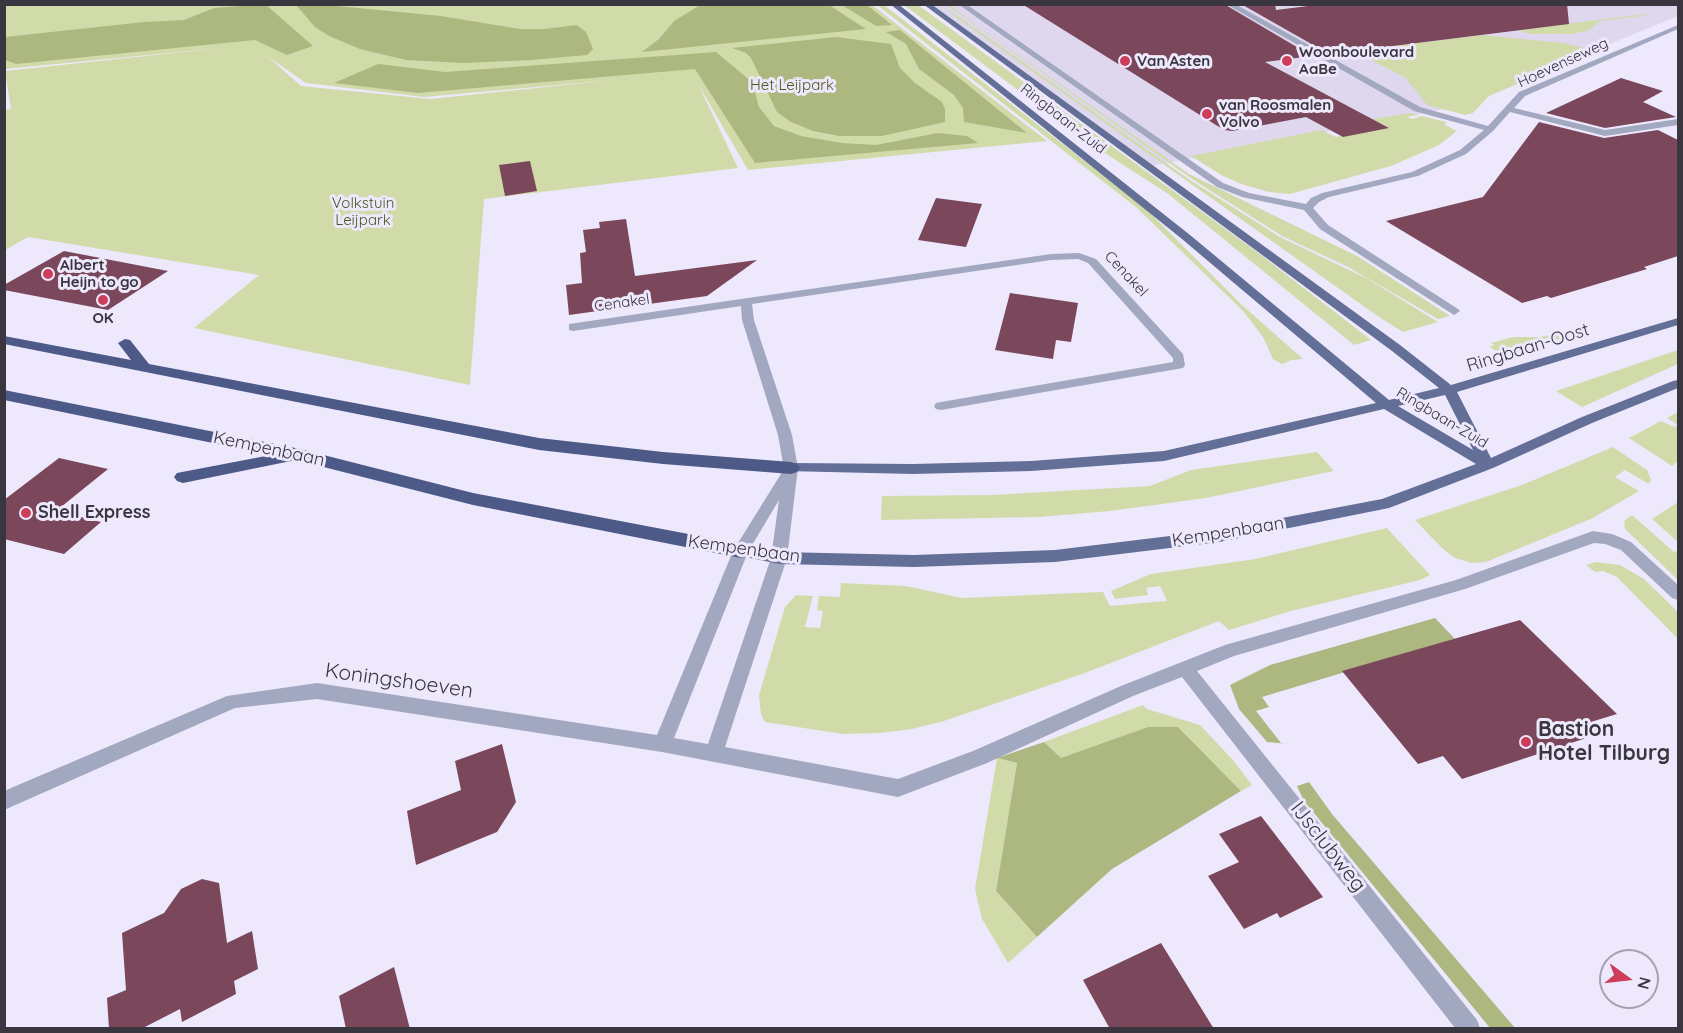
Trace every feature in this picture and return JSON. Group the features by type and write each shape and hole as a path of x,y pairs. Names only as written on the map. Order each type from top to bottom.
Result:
{"highway":[{"path":"4,340 539,444 663,458 791,468"},
{"path":"125,343 145,368"},
{"name":"Kempenbaan","path":"4,395 300,454 473,499 741,551"},
{"path":"183,477 300,454"}],"main road":[{"name":"Ringbaan-Zuid","path":"893,4 1186,237 1388,405 1488,465"},
{"name":"Ringbaan-Zuid","path":"926,4 1396,348 1449,390 1488,465"},
{"name":"Ringbaan-Oost","path":"1388,405 1449,390 1678,321"},
{"path":"1488,465 1587,420 1678,384"},
{"path":"791,468 914,469 1031,466 1164,456 1388,405"},
{"name":"Kempenbaan","path":"741,551 779,558 914,561 1056,556 1219,536 1384,504 1488,465"}],"street":[{"name":"Ringbaan-Zuid","path":"961,4 1220,185 1255,198 1308,208"},
{"path":"1229,4 1417,109 1490,129"},
{"name":"Hoevenseweg","path":"1308,208 1315,200 1326,195 1415,174 1463,152 1490,129 1522,94 1678,27"},
{"path":"1508,109 1605,133 1678,122"},
{"path":"1308,208 1324,227 1454,311"},
{"name":"Cenakel","path":"573,327 1051,257 1079,256 1092,261 1179,357 1179,365 941,406"},
{"path":"746,303 748,320 785,435 791,468 779,558 714,753 898,788 980,757 1185,667 1231,650 1459,585 1593,537 1607,538 1626,546 1678,594"},
{"path":"662,744 741,551 791,468"},
{"name":"IJsclubweg","path":"1185,667 1469,1029"},
{"name":"Koningshoeven","path":"4,801 232,701 317,691 714,753"}],"shaded area":[{"name":"Woonboulevard AaBe","path":"1678,4 1678,16 1460,106 1152,166 927,5"}],"green space":[{"path":"265,4 313,46 287,55 255,40 16,64 5,60 5,37 184,20 214,8"},
{"path":"702,4 829,5 866,29 642,52 659,39 674,21"},
{"name":"Volkstuin Leijpark","path":"4,5 872,5 1047,141 748,170 698,84 738,168 484,199 470,385 194,328 259,275 28,237 5,250 4,110 11,109 5,71 221,48 5,69","holes":["267,56 306,83 424,97 604,81 430,99 301,86"]},
{"path":"296,5 327,5 441,16 520,29 577,25 586,32 593,49 587,55 532,60 464,63 406,60 360,49 329,36 315,27"},
{"path":"842,5 867,5 892,25 876,26"},
{"path":"877,5 884,5 1145,208 1242,305 1303,359 1282,364 1273,359 1263,337 1244,312 1137,208"},
{"path":"904,5 918,5 1257,252 1371,340 1354,345 1167,193 1089,143"},
{"path":"942,5 1190,180 1280,237 1368,279 1438,322 1403,332 1379,317 957,18"},
{"path":"947,5 1189,174 1357,256 1450,316 1438,319 1348,267 1282,236 1192,179"},
{"path":"1648,15 1600,21 1589,30 1572,34 1530,34 1518,30"},
{"path":"900,30 1027,133 964,122 963,108 954,95 919,69 906,44 886,32"},
{"path":"1481,35 1564,43 1596,51 1489,96 1473,113 1465,115 1427,105 1406,78 1354,51"},
{"name":"Het Leijpark","path":"836,37 891,44 900,68 915,83 942,102 945,109 945,122 882,136 839,136 813,131 791,122 777,112 751,58 746,53 732,48"},
{"path":"716,52 752,82 759,107 774,126 801,136 842,143 876,145 938,133 967,136 978,143 755,163 695,69 418,93 334,83 378,64 445,72"},
{"path":"1412,113 1418,115 1407,117 1412,119 1422,116 1446,122 1445,125 1457,131 1439,145 1391,166 1290,194 1269,192 1244,185 1223,176 1191,156 1321,130 1336,137 1387,127 1372,119"},
{"path":"1559,333 1565,337 1503,356 1490,347 1494,345 1491,343 1513,337 1541,337"},
{"path":"1678,350 1678,364 1582,407 1556,391"},
{"path":"1678,412 1678,425 1667,418"},
{"path":"1661,421 1674,427 1678,425 1678,461 1672,466 1629,438"},
{"path":"1613,447 1647,470 1651,480 1649,484 1625,470 1615,477 1639,491 1593,518 1486,562 1472,563 1455,558 1415,520 1522,485"},
{"path":"1317,452 1334,471 1206,498 1110,511 1039,517 881,520 882,496 992,495 1150,486 1191,470"},
{"path":"1678,502 1678,542 1652,519"},
{"path":"1632,515 1674,552 1678,551 1678,580 1625,529 1624,521"},
{"path":"1387,528 1430,575 1420,580 1291,611 1229,630 1219,621 1085,673 944,721 912,729 843,734 765,722 761,714 759,695 785,607 796,595 813,596 805,627 820,628 823,611 817,610 819,596 840,597 841,583 906,586 962,598 1103,592 1110,606 1167,601 1160,586 1146,588 1148,595 1115,599 1111,591 1151,574 1255,559"},
{"path":"1596,562 1620,565 1644,579 1678,612 1678,639 1617,577 1603,571 1595,572 1586,565"},
{"path":"1435,618 1455,639 1262,697 1269,707 1256,711 1281,743 1288,744 1267,742 1239,709 1230,685 1270,665"},
{"path":"1143,705 1147,709 1200,725 1233,760 1252,785 1241,791 1178,727 1148,727 1061,759 1044,742"},
{"path":"1148,727 1178,727 1241,791 1112,869 1037,937 996,891 1017,763 997,758 1044,742 1061,758"},
{"path":"997,758 1017,763 996,891 1037,937 1008,963 982,919 975,889"},
{"path":"1309,782 1332,814 1515,1028 1490,1028 1304,801 1297,786"}],"building":[{"path":"1022,4 1224,4 1312,56 1265,62 1389,128 1343,137 1306,117 1232,131 1224,130"},
{"path":"1241,4 1275,4 1276,10 1324,4 1567,4 1569,24 1329,54"},
{"path":"1621,78 1663,91 1643,102 1676,117 1605,128 1546,113"},
{"path":"1539,122 1604,138 1658,130 1678,140 1678,256 1644,267 1647,269 1551,298 1547,296 1522,303 1386,221 1483,197"},
{"path":"530,161 537,191 505,196 499,165"},
{"path":"936,198 982,204 966,247 918,240"},
{"path":"626,219 635,276 757,260 707,296 569,315 566,285 582,283 580,253 586,252 583,230 600,228 599,222"},
{"path":"64,251 168,271 108,310 4,290 4,285"},
{"path":"1010,293 1078,303 1071,342 1056,340 1053,359 995,350"},
{"path":"59,458 108,469 56,511 101,522 64,554 4,539 4,500"},
{"path":"1520,620 1617,714 1594,721 1605,732 1568,744 1552,762 1538,754 1462,779 1443,756 1418,764 1342,671"},
{"path":"502,744 516,802 497,832 416,865 407,811 461,790 455,761"},
{"path":"1261,816 1323,897 1280,918 1277,913 1244,929 1208,876 1239,862 1219,834"},
{"path":"202,879 219,883 227,943 252,931 258,969 234,981 236,994 182,1022 180,1009 141,1029 109,1029 107,998 126,990 122,933 164,913 181,889"},
{"path":"1161,943 1214,1029 1110,1029 1083,980"},
{"path":"394,967 410,1029 346,1029 339,996"}],"place":[{"name":"Van Asten","path":"1125,61"},
{"name":"Woonboulevard AaBe","path":"1287,61"},
{"name":"van Roosmalen Volvo","path":"1207,114"},
{"name":"Albert Heijn to go","path":"48,274"},
{"name":"OK","path":"103,300"},
{"name":"Shell Express","path":"26,513"},
{"name":"Bastion Hotel Tilburg","path":"1526,742"}]}
